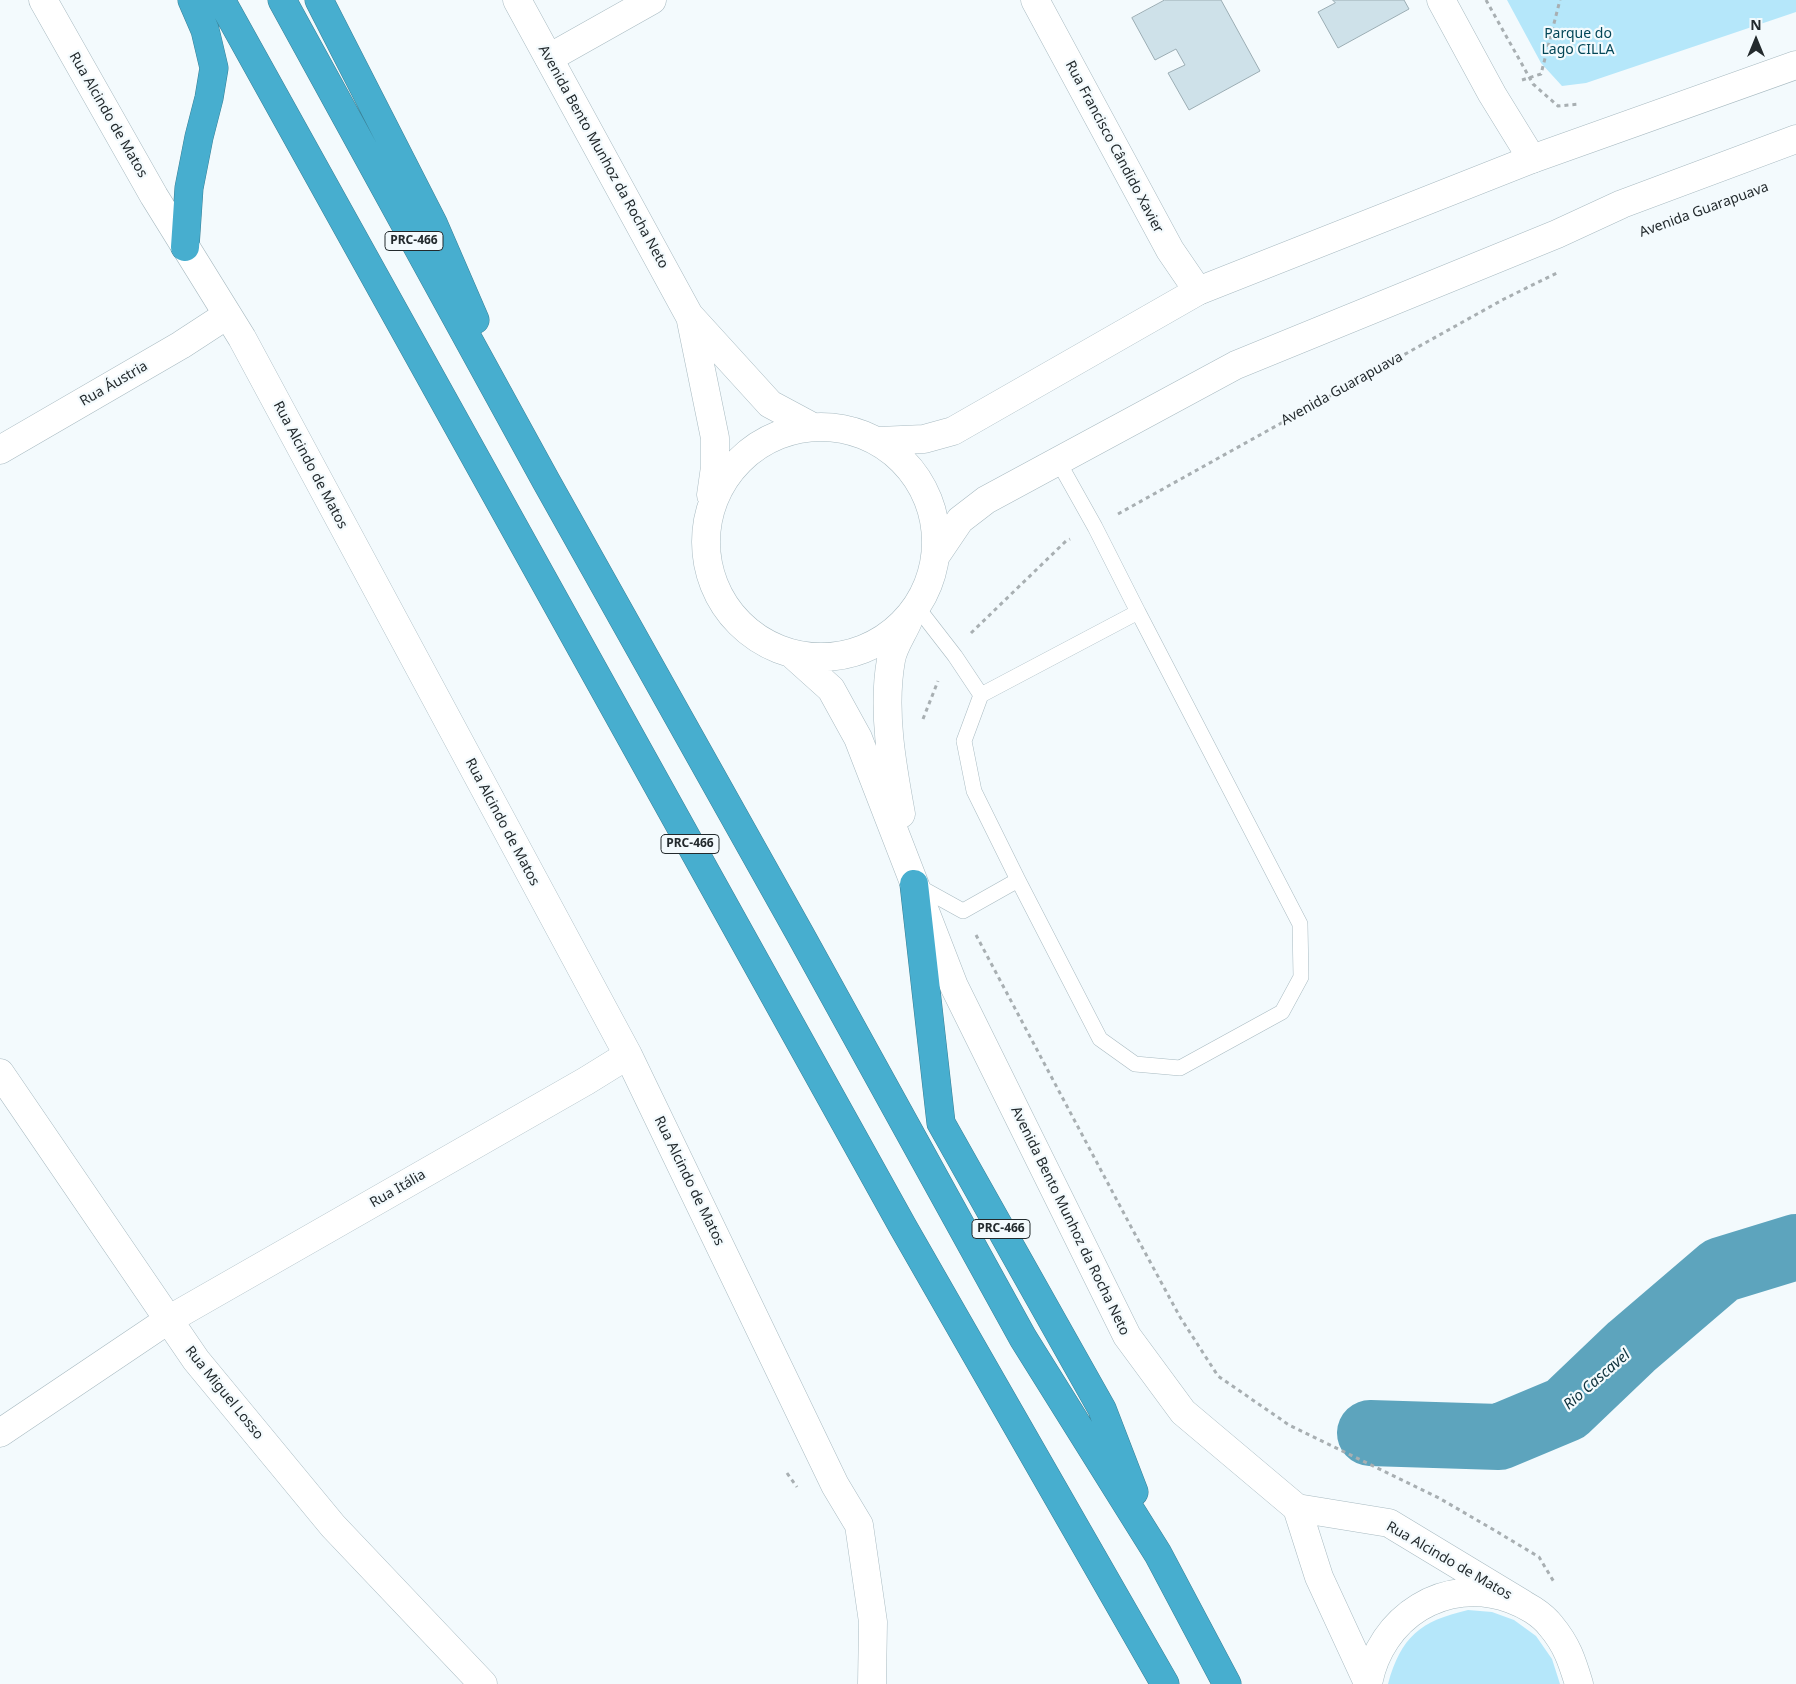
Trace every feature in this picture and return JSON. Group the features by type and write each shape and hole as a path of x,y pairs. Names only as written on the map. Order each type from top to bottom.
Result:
{"highway":[{"path":"185,247 188,188 214,68 205,30 192,0"},
{"name":"PRC-466","path":"221,0 903,1227 1165,1684"},
{"name":"PRC-466","path":"282,0 546,481 805,942 1023,1338 1158,1554 1227,1684"},
{"name":"PRC-466","path":"319,0 433,223 546,481"},
{"name":"PRC-466","path":"914,884 941,1123 1102,1408 1158,1554"}],"main road":[{"name":"Rua Alcindo de Matos","path":"43,0 154,196 242,338 628,1055 835,1485 859,1525 873,1622 874,1682"},
{"name":"Avenida Bento Munhoz da Rocha Neto","path":"517,0 690,315 770,404 811,426"},
{"path":"549,58 652,0"},
{"name":"Rua Francisco Cândido Xavier","path":"1035,0 1170,250 1198,291"},
{"path":"1441,0 1492,94 1532,159"},
{"path":"879,441 924,439 952,431 1198,291 1532,159 1796,65"},
{"path":"937,554 960,520 986,500 1236,365 1557,234 1622,204 1796,139"},
{"name":"Rua Áustria","path":"0,450 181,345 227,315"},
{"name":"Avenida Bento Munhoz da Rocha Neto","path":"690,315 715,438 715,467 705,547 712,583 730,614 758,639 792,654 831,689 858,738 954,986 1127,1336 1182,1412 1297,1508"},
{"path":"709,510 724,478 747,452 777,434 811,426 846,429 879,441 905,462 924,489 935,521 937,554"},
{"name":"Avenida Bento Munhoz da Rocha Neto","path":"914,884 891,761 888,702 891,658 930,582 937,554"},
{"path":"792,654 825,657 857,652 886,638 914,611"},
{"name":"Rua Itália","path":"0,1433 168,1320 586,1081 628,1055"},
{"name":"Rua Miguel Losso","path":"0,1073 196,1360 333,1526 483,1684"},
{"name":"Rua Alcindo de Matos","path":"1297,1508 1389,1523 1523,1604"},
{"path":"1297,1508 1319,1577 1368,1684"},
{"path":"1368,1684 1377,1655 1391,1630 1412,1610 1438,1597 1467,1592 1496,1594 1523,1604 1550,1625 1570,1652 1579,1684"}],"lane":[{"path":"1058,461 1095,527 1300,924 1301,977 1282,1012 1180,1068 1135,1064 1100,1039 974,791 964,741 981,695 1138,612"},
{"path":"914,611 955,656 981,695"},
{"path":"914,884 963,911 1018,880"}],"path":[{"path":"1486,0 1532,84"},
{"path":"1492,94 1529,77 1542,74 1560,0"},
{"name":"Avenida Guarapuava","path":"922,722 938,678 967,636 1066,541 1095,527 1504,299 1567,268"},
{"path":"963,911 1180,1316 1218,1376 1289,1425 1439,1498 1539,1557 1559,1590"},
{"path":"787,1473 802,1495"}],"green space":[{"name":"Parque do Lago CILLA","path":"1507,0 1796,0 1796,12 1586,83 1562,86 1541,63"},
{"path":"1468,1610 1492,1612 1514,1620 1536,1636 1552,1659 1560,1684 1388,1684 1399,1654 1415,1634 1437,1620"}],"building":[{"path":"1165,0 1221,0 1260,71 1189,110 1168,73 1185,65 1176,49 1155,60 1132,18"},
{"path":"1333,0 1404,0 1409,9 1338,48 1318,12 1335,3"}],"waterway":[{"name":"Rio Cascavel","path":"1370,1433 1499,1437 1566,1409 1631,1347 1721,1270 1796,1247"}]}
